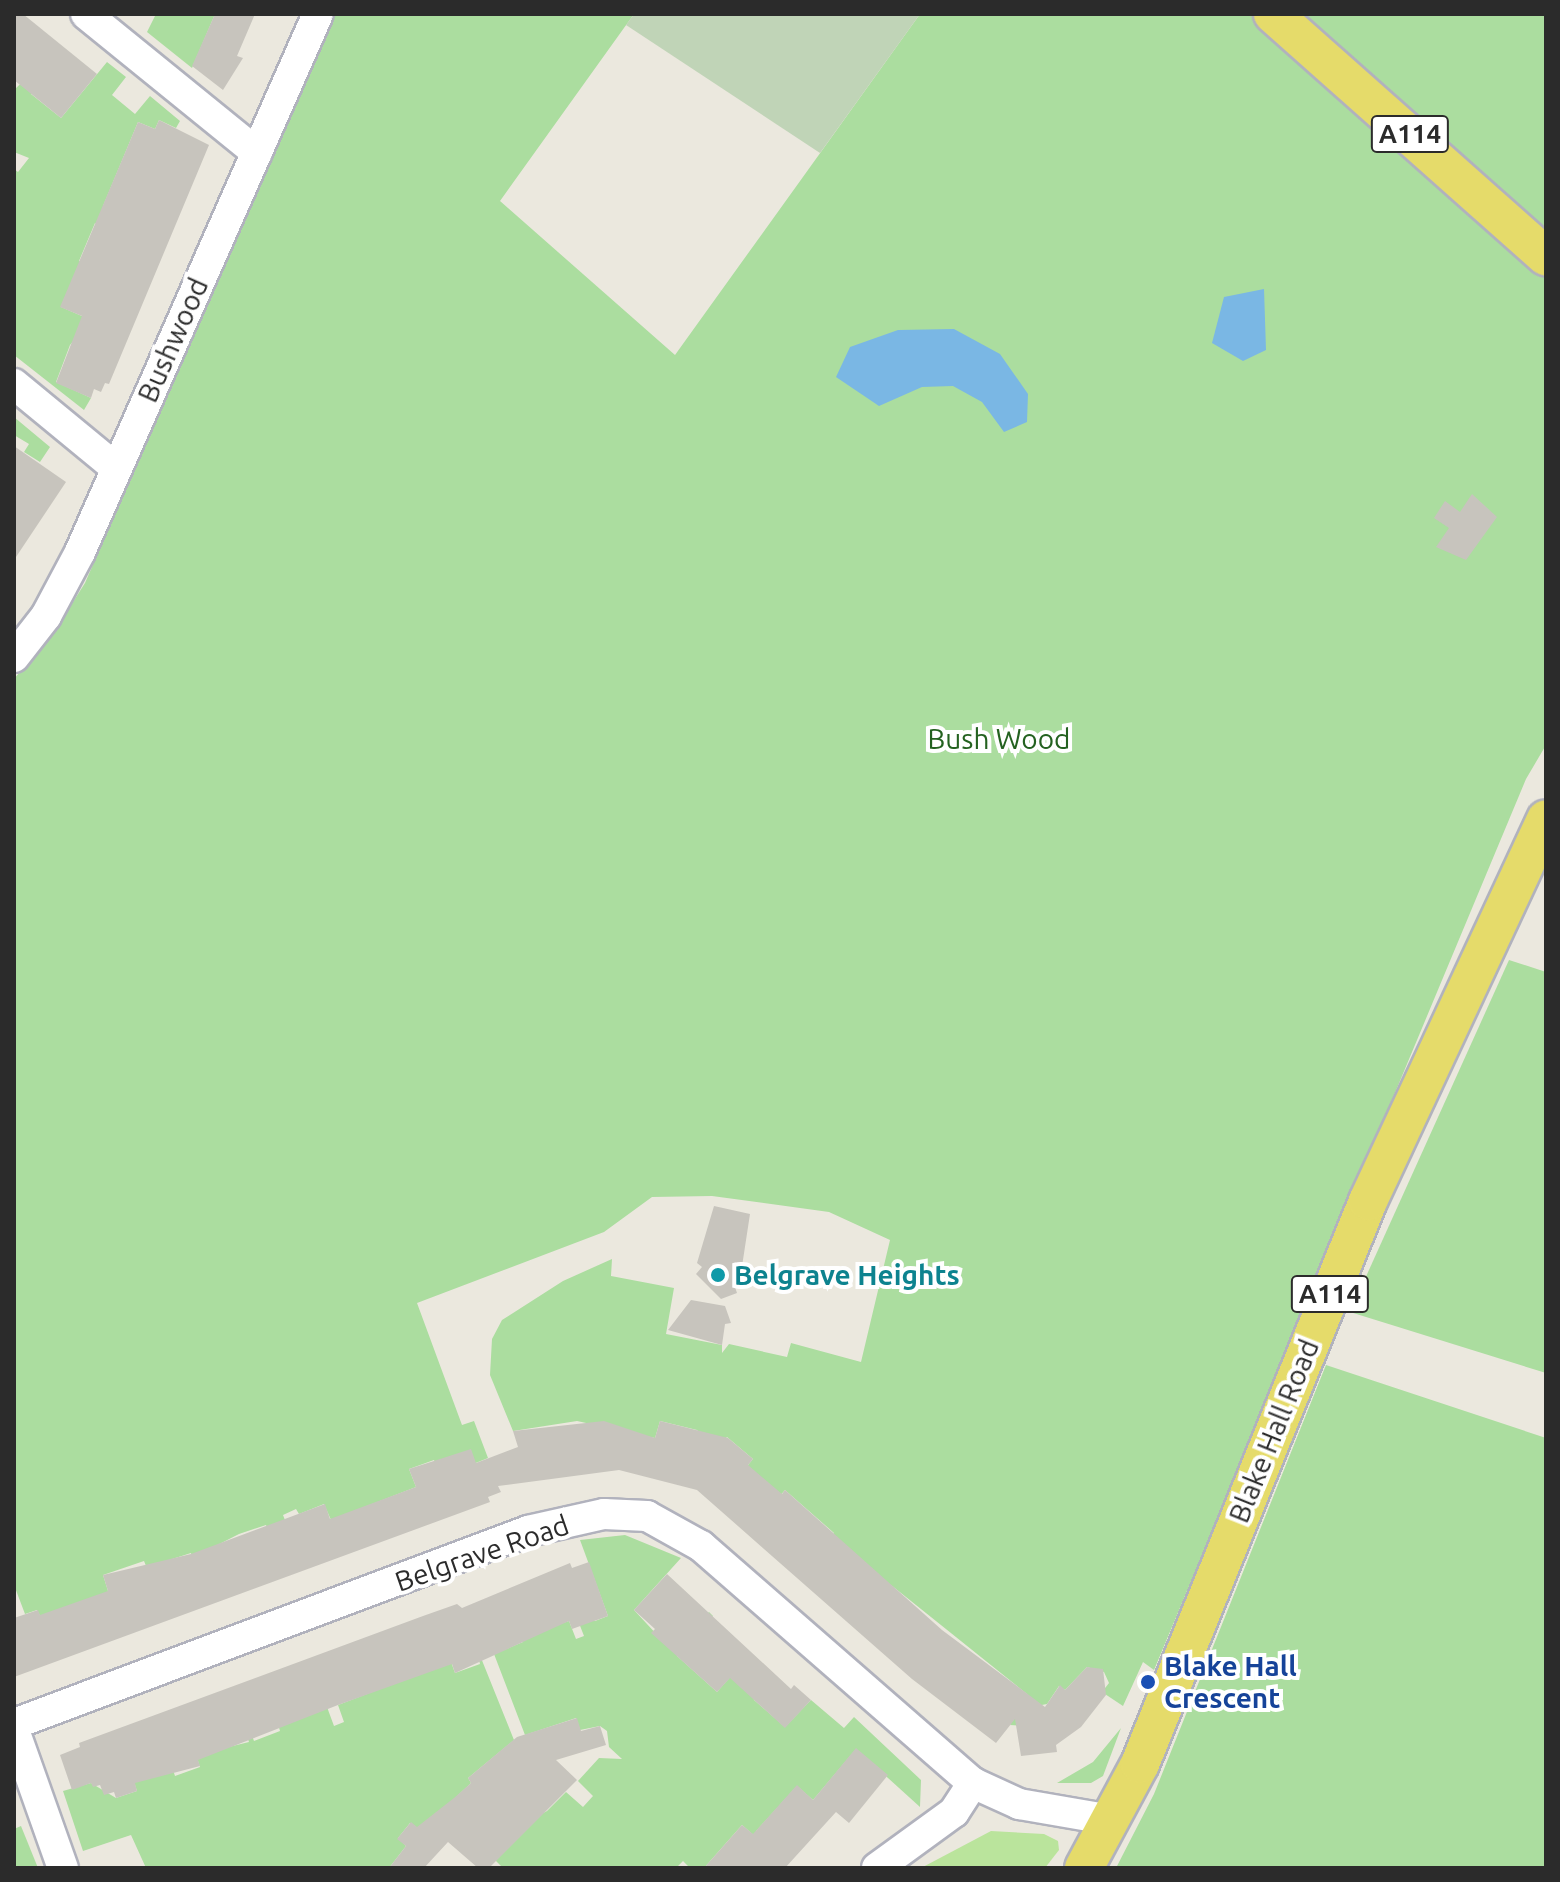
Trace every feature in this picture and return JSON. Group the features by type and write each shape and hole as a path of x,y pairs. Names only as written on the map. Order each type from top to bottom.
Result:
{"main road":[{"name":"A114","path":"1273,14 1546,256"},
{"name":"Blake Hall Road","path":"1084,1868 1140,1764 1368,1201 1546,820"}],"street":[{"path":"86,14 257,153"},
{"name":"Bushwood","path":"14,657 46,616 116,468 318,14"},
{"path":"14,384 116,468"},
{"name":"Belgrave Road","path":"14,1724 528,1531 619,1515 647,1516 701,1546 973,1783"},
{"path":"14,1730 63,1868"},
{"path":"877,1868 954,1812 973,1783 1019,1804 1112,1820"}],"green space":[{"path":"156,14 215,14 192,68 147,32"},
{"name":"Bush Wood","path":"331,14 634,14 500,201 675,355 920,14 1546,14 1546,745 1526,779 1154,1670 1143,1662 1123,1706 1102,1692 1109,1683 1104,1672 1087,1667 1065,1690 1059,1686 1047,1704 1031,1707 1025,1726 1010,1725 1027,1694 891,1585 800,1572 834,1533 785,1490 751,1529 748,1465 753,1459 727,1437 714,1451 697,1430 660,1421 655,1438 577,1421 513,1431 490,1375 492,1339 502,1320 563,1281 612,1259 611,1276 674,1288 666,1334 722,1345 722,1353 729,1344 787,1357 791,1343 861,1362 890,1240 829,1212 712,1196 652,1197 604,1232 417,1303 462,1425 474,1421 488,1458 441,1477 434,1460 409,1469 416,1487 331,1520 324,1504 299,1514 296,1509 283,1515 290,1533 272,1540 266,1525 239,1534 192,1558 191,1553 169,1560 153,1583 144,1561 103,1575 113,1607 41,1618 37,1610 25,1614 14,1585 14,679 56,629 85,583"},
{"path":"634,14 920,14 820,153 626,25"},
{"path":"107,62 126,77 112,95 135,114 150,96 180,121 176,128 159,120 155,129 138,122 103,206 128,237 95,223 79,261 127,283 61,307 91,320 70,345 56,382 91,398 84,410 14,355 14,169 18,172 29,158 14,152 14,90 38,67 46,75 31,94 61,118"},
{"path":"14,417 50,447 40,462 24,452 29,444 14,435"},
{"path":"1509,960 1546,972 1546,1373 1350,1312"},
{"path":"1326,1365 1546,1438 1546,1868 1116,1868 1154,1794"},
{"path":"625,1535 681,1558 634,1610 672,1651 709,1612 713,1616 677,1656 717,1692 746,1659 754,1700 785,1727 811,1700 844,1728 854,1717 921,1780 920,1807 856,1749 813,1800 797,1786 756,1831 771,1850 742,1825 704,1868 690,1868 683,1861 676,1868 503,1868 481,1846 547,1811 566,1792 583,1807 593,1796 578,1781 599,1758 622,1759 609,1747 607,1731 600,1726 580,1730 576,1718 525,1735 494,1654 523,1642 522,1636 569,1621 576,1639 584,1636 577,1618 595,1621 608,1616 580,1540"},
{"path":"475,1643 514,1740 468,1778 471,1783 421,1830 410,1823 398,1838 406,1846 389,1868 146,1868 131,1835 83,1851 63,1791 91,1783 116,1798 137,1791 130,1770 173,1770 175,1776 200,1767 196,1755 249,1742 231,1692 235,1691 254,1741 280,1731 278,1724 327,1707 334,1726 344,1722 338,1705 451,1662 455,1673 480,1664"},
{"path":"1121,1728 1103,1776 1091,1783 1057,1783 1093,1762"},
{"path":"21,1826 38,1868 14,1868 14,1829"},
{"path":"991,1831 1044,1834 1058,1841 1059,1850 1045,1868 921,1868"}],"water":[{"path":"1264,289 1266,350 1243,361 1212,343 1224,297"},
{"path":"954,329 1000,354 1028,394 1027,422 1004,432 982,402 953,386 922,387 879,406 836,377 850,347 898,330"}],"building":[{"path":"14,14 23,14 97,74 61,118 14,80"},
{"path":"215,14 255,14 237,56 243,58 223,90 192,66"},
{"path":"159,120 209,145 109,384 105,383 101,392 94,389 91,398 56,383 82,316 60,307 138,122 155,129"},
{"path":"14,446 66,482 14,560"},
{"path":"1472,494 1497,517 1466,560 1436,547 1449,528 1434,518 1445,501 1460,512"},
{"path":"714,1206 750,1214 741,1273 736,1275 739,1283 734,1284 737,1293 721,1299 696,1274 702,1267 697,1263"},
{"path":"691,1300 725,1306 731,1323 725,1324 722,1345 668,1330"},
{"path":"604,1421 655,1438 660,1421 728,1438 753,1459 748,1465 782,1494 785,1490 942,1630 1045,1707 1060,1685 1065,1690 1087,1667 1103,1669 1106,1695 1081,1727 1056,1745 1057,1752 1021,1756 1015,1719 996,1743 912,1679 697,1490 619,1470 498,1486 501,1492 488,1497 490,1502 14,1677 14,1618 38,1610 40,1615 108,1591 103,1575 191,1554 325,1504 330,1519 416,1487 409,1469 471,1449 476,1463 518,1447 513,1431"},
{"path":"589,1562 608,1616 572,1629 569,1621 455,1673 452,1664 338,1705 198,1760 200,1766 135,1783 137,1791 116,1798 114,1792 104,1795 100,1785 93,1787 91,1783 72,1790 60,1755 80,1747 79,1743 457,1604 462,1608 570,1563 572,1568"},
{"path":"667,1574 791,1689 794,1685 811,1700 785,1728 730,1678 717,1692 651,1633 655,1629 634,1610"},
{"path":"577,1718 581,1731 600,1726 606,1745 556,1760 577,1780 489,1868 478,1868 448,1842 424,1868 389,1868 406,1846 397,1839 411,1822 417,1827 454,1798 471,1783 468,1778 517,1737"},
{"path":"856,1748 888,1775 849,1823 836,1812 785,1868 704,1868 742,1825 753,1834 797,1785 813,1800"}],"place":[{"name":"Belgrave Heights","path":"718,1275"},
{"name":"Blake Hall Crescent","path":"1148,1682"}]}
